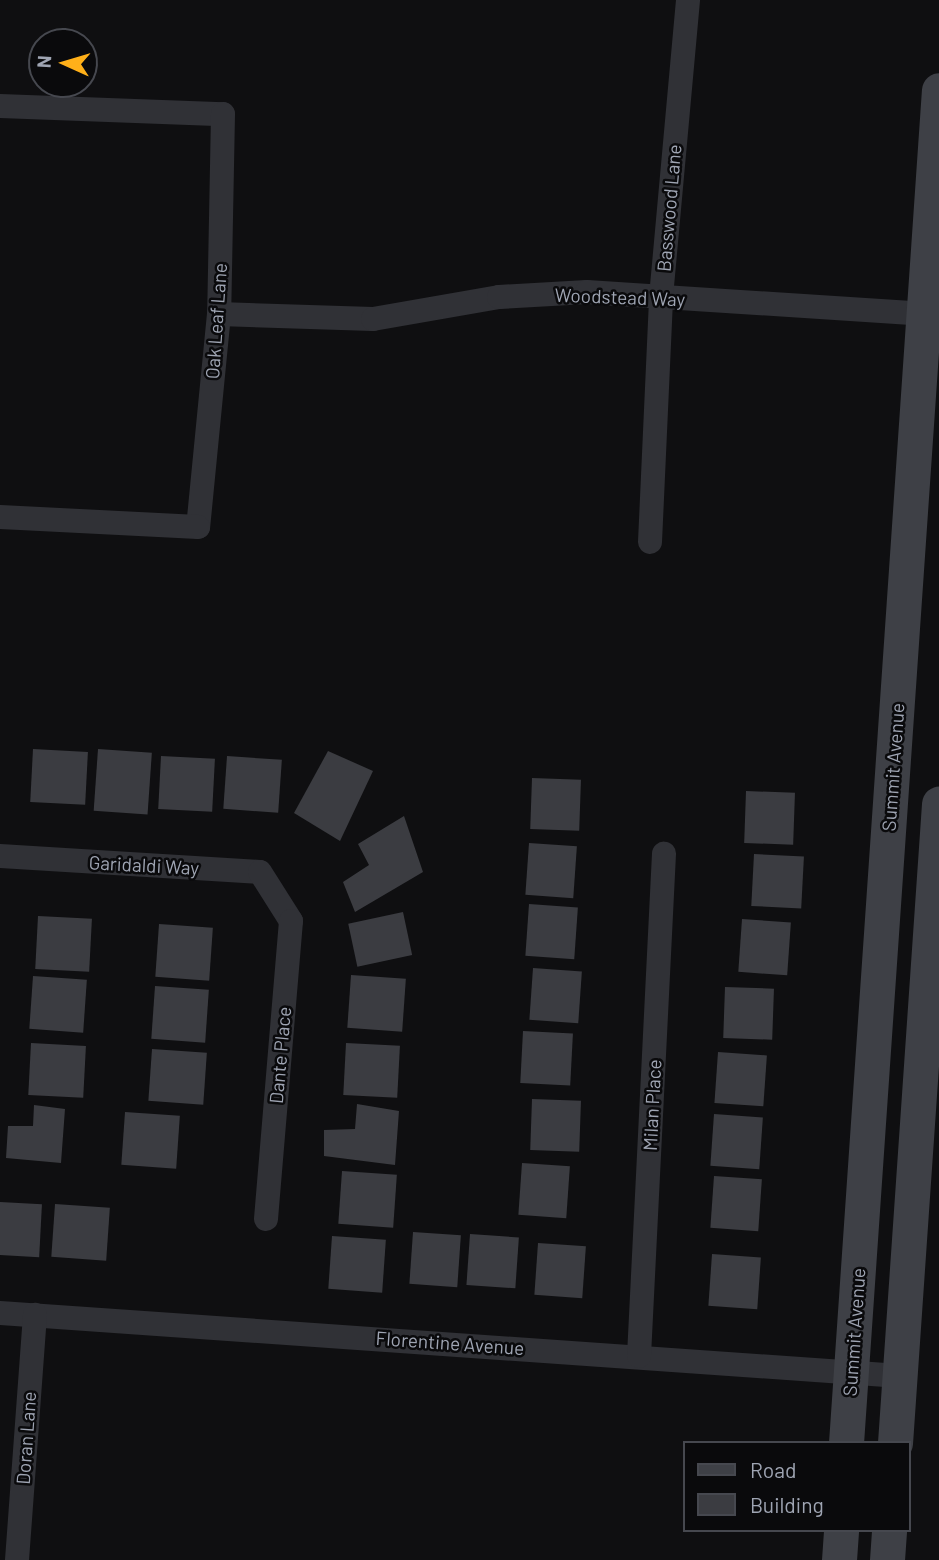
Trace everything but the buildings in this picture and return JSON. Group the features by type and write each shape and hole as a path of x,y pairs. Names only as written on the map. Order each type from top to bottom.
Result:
{"main road":[{"name":"Summit Avenue","path":"846,1441 931,315 939,90"},
{"path":"895,1441 939,804"},
{"path":"839,1560 841,1532"},
{"path":"887,1560 890,1532"}],"street":[{"name":"Basswood Lane","path":"650,542 661,297 688,0"},
{"name":"Oak Leaf Lane","path":"0,106 223,114 219,314 198,527 0,517"},
{"name":"Woodstead Way","path":"219,314 373,319 499,297 587,292 931,315"},
{"name":"Milan Place","path":"639,1356 664,854"},
{"name":"Garidaldi Way","path":"0,856 260,872 275,896"},
{"name":"Dante Place","path":"266,1219 291,920 275,896"},
{"name":"Florentine Avenue","path":"0,1313 900,1376"},
{"name":"Doran Lane","path":"17,1560 34,1315"}]}
